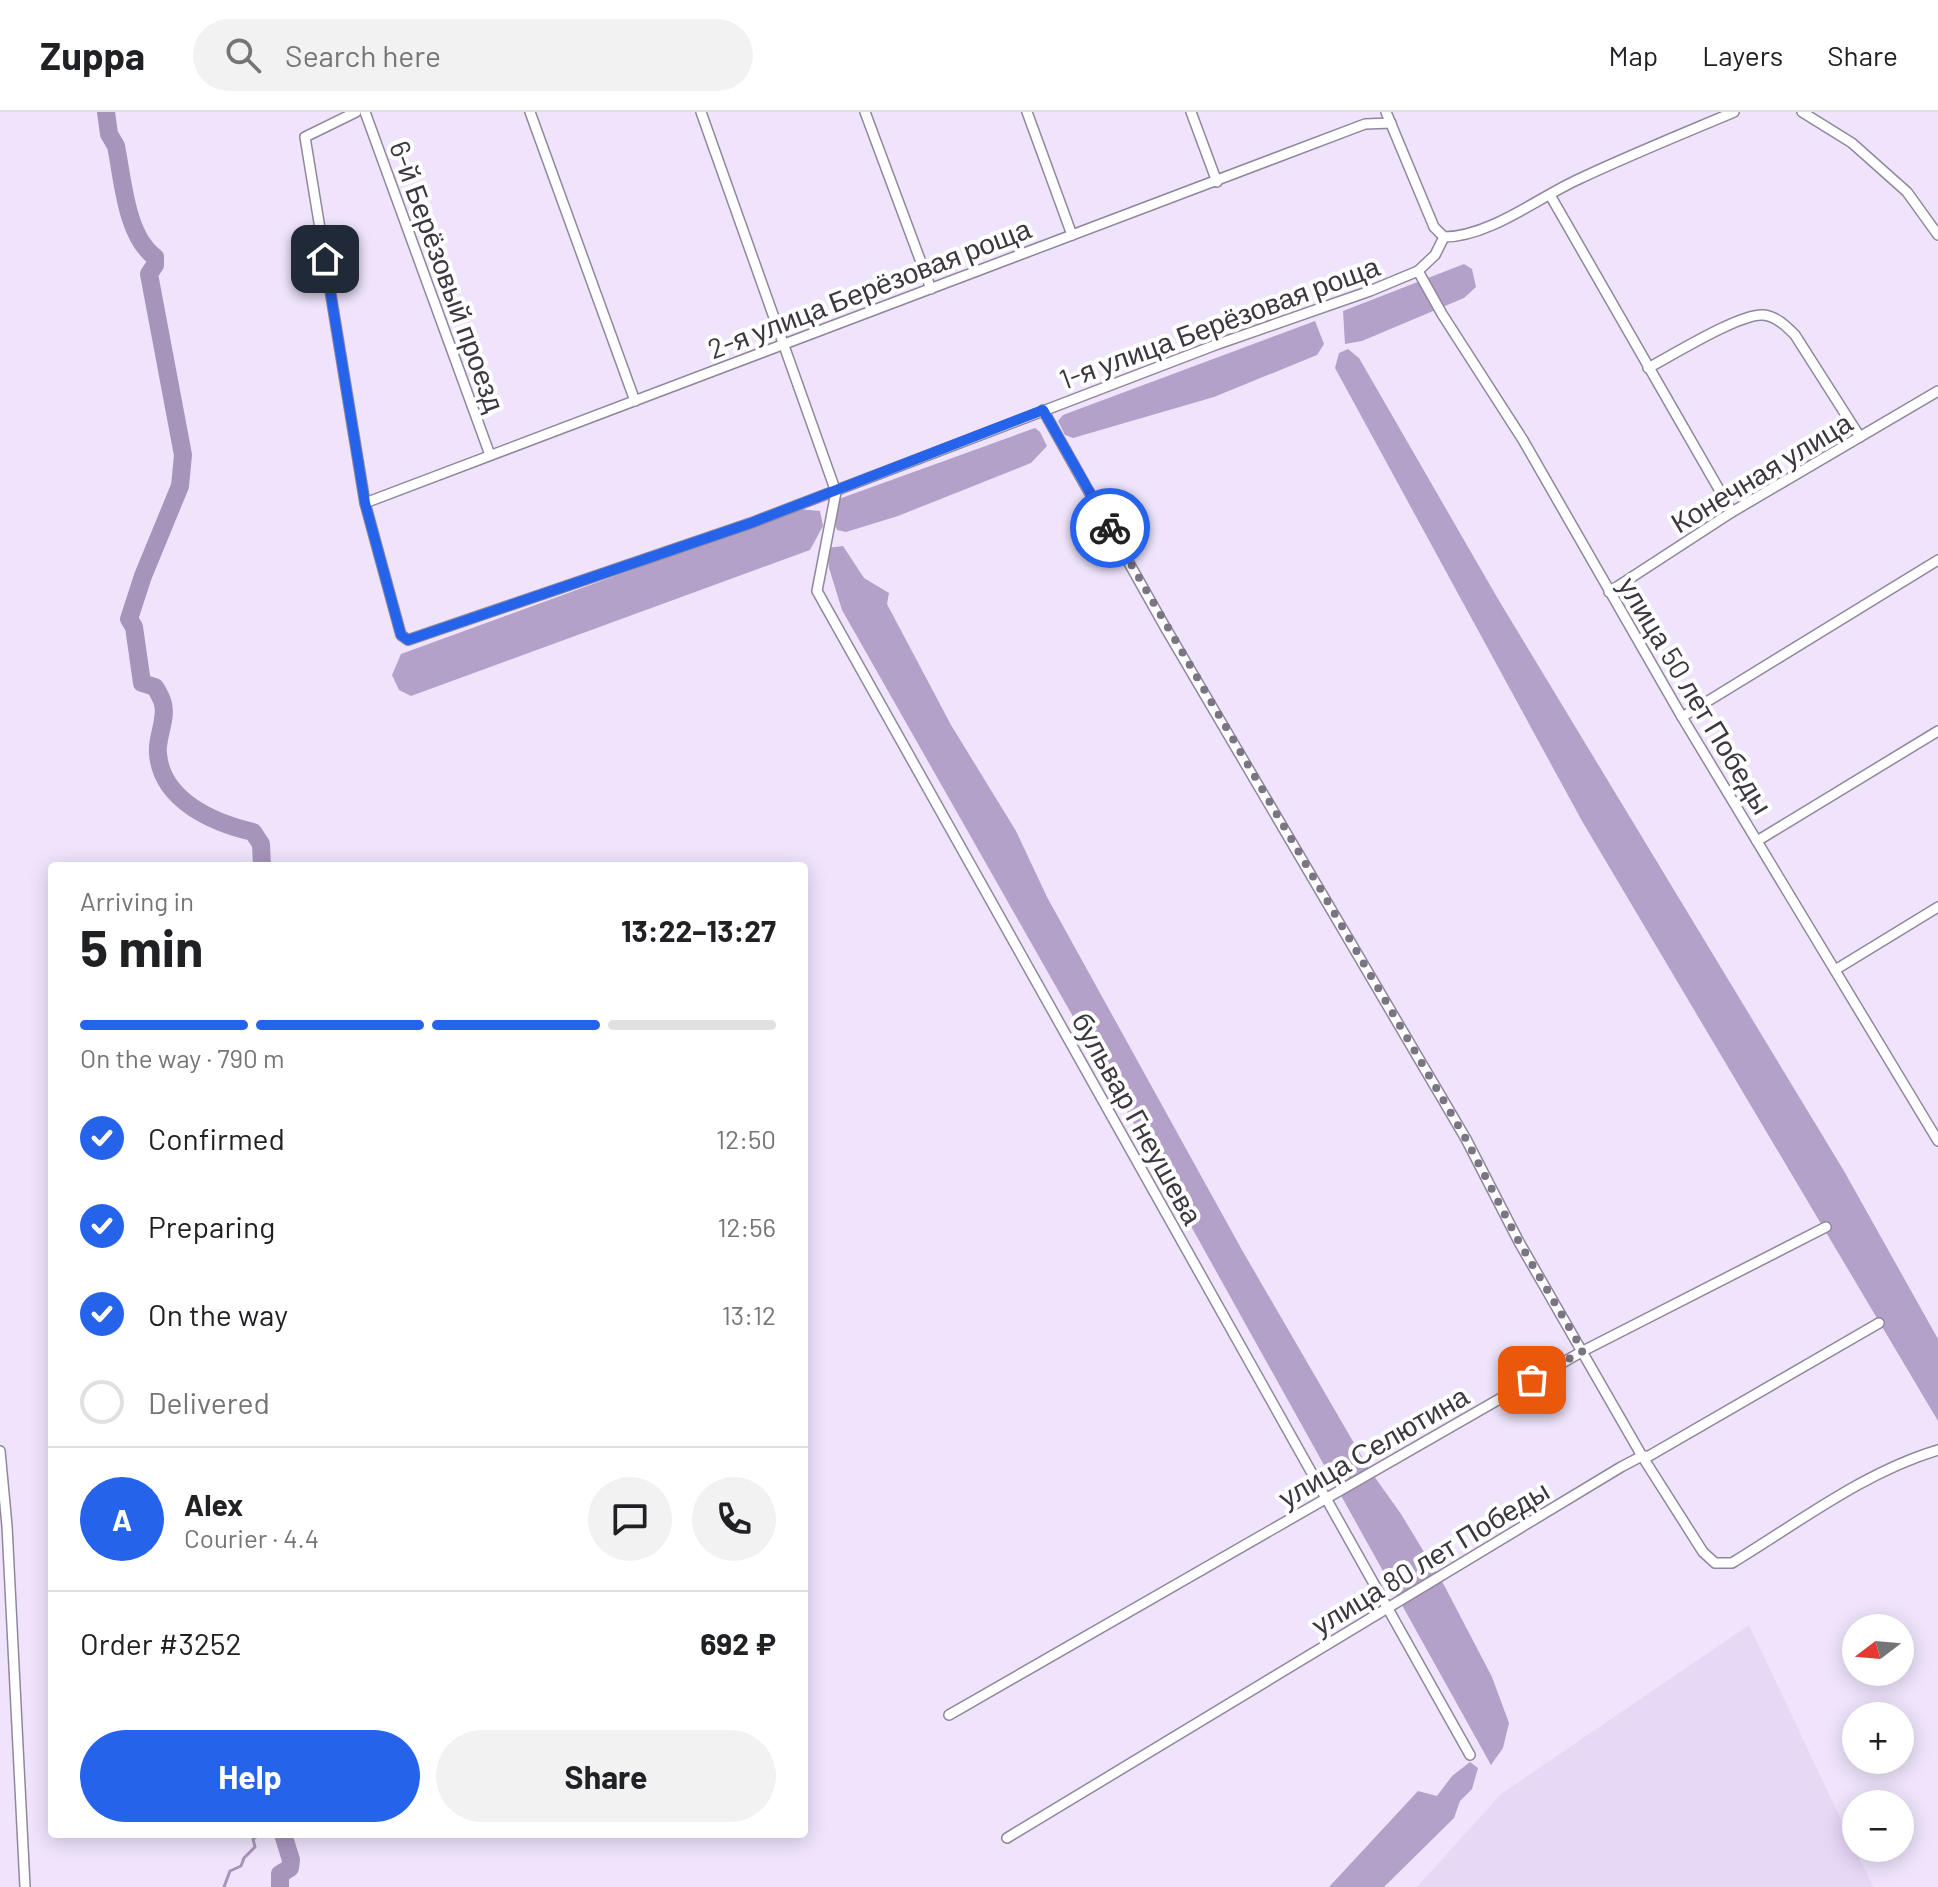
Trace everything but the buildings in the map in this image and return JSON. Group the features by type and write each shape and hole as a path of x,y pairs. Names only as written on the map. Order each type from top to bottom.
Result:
{"street":[{"path":"356,112 305,137 365,503"},
{"name":"6-й Берёзовый проезд","path":"365,112 490,455"},
{"path":"530,112 635,401"},
{"path":"701,112 836,492"},
{"path":"865,112 931,289"},
{"path":"1027,112 1072,235"},
{"path":"1191,112 1217,182"},
{"path":"1386,112 1434,227 1444,237 1458,237 1550,195 1577,179 1734,112"},
{"path":"1802,112 1852,143 1907,192 1938,235"},
{"name":"2-я улица Берёзовая роща","path":"365,503 1365,124 1391,123"},
{"path":"1550,195 1732,512"},
{"name":"1-я улица Берёзовая роща","path":"365,503 401,635 408,640 836,492 1218,344 1339,303 1418,271 1435,255 1444,237"},
{"name":"улица 50 лет Победы","path":"1418,271 1523,440 1682,717 1938,1141"},
{"path":"1648,368 1743,318 1763,315 1782,322 1795,335 1860,437"},
{"name":"Конечная улица","path":"1609,592 1732,512 1938,391"},
{"path":"1043,410 1165,627 1466,1139 1519,1242 1642,1456 1703,1552 1715,1563 1732,1563 1881,1472 1908,1459 1938,1450"},
{"name":"бульвар Гнеушева","path":"836,492 817,591 1470,1755"},
{"path":"1682,717 1938,560"},
{"path":"1757,841 1938,731"},
{"path":"1835,970 1938,907"},
{"name":"улица Селютина","path":"949,1715 1583,1351 1826,1227"},
{"name":"улица 80 лет Победы","path":"1007,1838 1642,1456 1649,1456 1879,1323"},
{"path":"0,1451 7,1526 25,1887"}],"shaded area":[{"path":"1464,264 1472,269 1476,287 1464,298 1362,341 1345,344 1343,311"},
{"path":"1315,321 1324,344 1317,355 1214,397 1073,438 1065,435 1058,421 1063,415"},
{"path":"1348,349 1359,358 1498,599 1844,1171 1938,1339 1938,1421 1582,821 1335,368 1339,353"},
{"path":"1035,428 1047,446 1031,463 898,516 846,532 837,530 833,518 836,500"},
{"path":"798,509 820,511 823,526 810,550 411,696 399,690 392,675 401,654"},
{"path":"843,546 864,578 889,593 887,604 951,725 1016,831 1047,897 1242,1250 1369,1469 1401,1514 1444,1585 1492,1677 1509,1723 1503,1748 1491,1765 1138,1131 842,610 829,568 827,548"},
{"path":"1749,1625 1842,1822 1842,1862 1861,1862 1873,1887 1417,1887 1501,1794"},
{"path":"1470,1762 1478,1768 1472,1789 1460,1801 1454,1818 1384,1887 1329,1887 1418,1791 1437,1796 1452,1776"}],"waterway":[{"path":"106,112 132,222 145,248 155,257 155,265 149,274 183,455 180,486 129,619 134,627 142,683 155,687 162,702 164,716 158,754 169,785 192,807 207,816 253,832 261,844 262,862"},
{"path":"224,1887 230,1871 241,1866 255,1847 254,1838"},
{"path":"280,1887 280,1874 290,1868 291,1860 284,1838"}],"way so far":[{"path":"1110,528 1466,1139 1519,1242 1583,1351 1532,1380"}],"route":[{"path":"325,259 365,503 401,635 408,640 751,523 1043,410 1110,528"}]}
